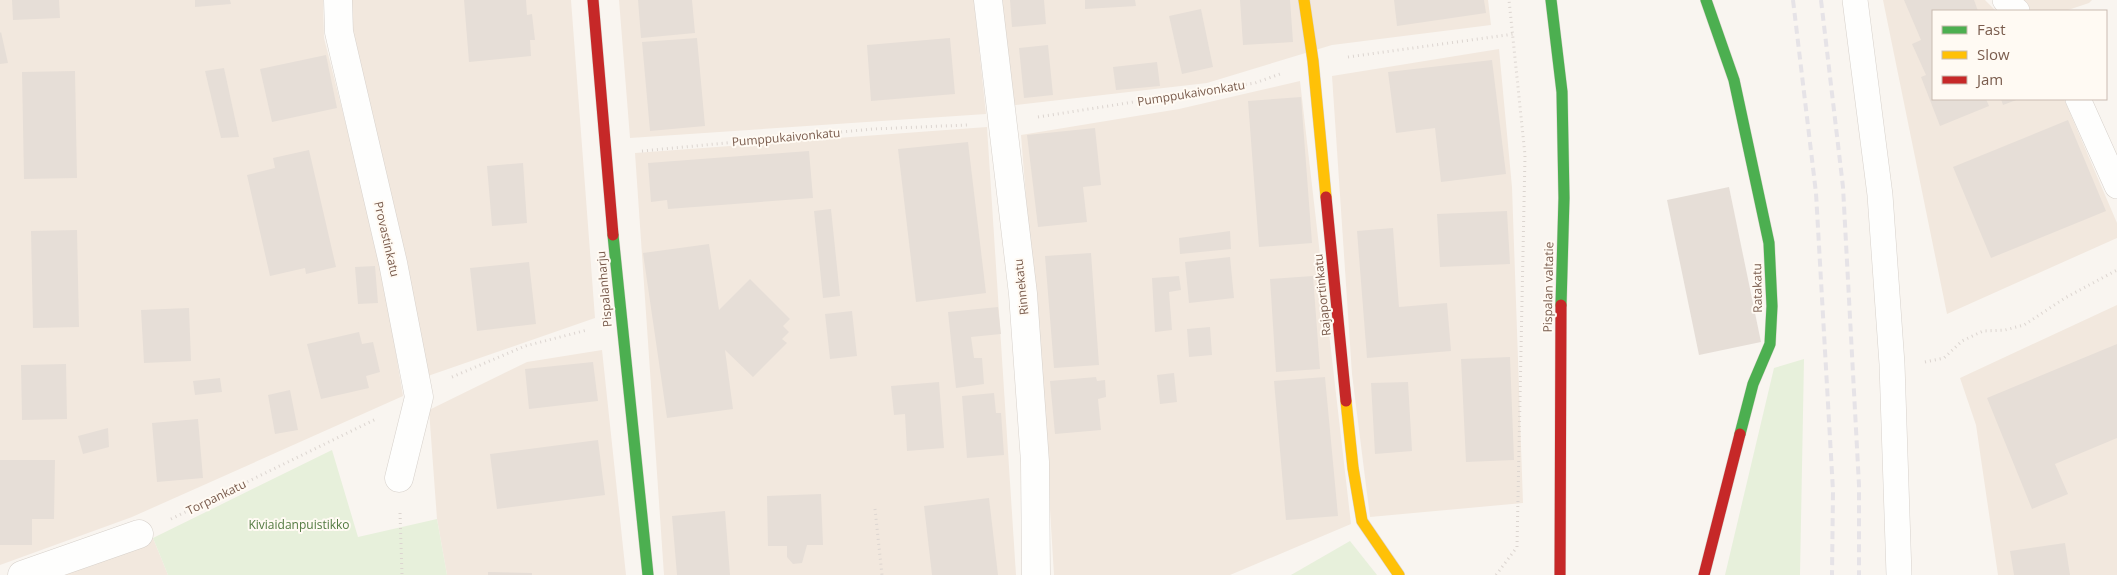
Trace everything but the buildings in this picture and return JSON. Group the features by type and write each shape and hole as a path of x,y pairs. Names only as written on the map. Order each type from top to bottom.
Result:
{"street":[{"name":"Provastinkatu","path":"338,0 339,32 393,263 419,397 399,478"},
{"name":"Pispalanharju","path":"593,0 621,322 648,575"},
{"name":"Rinnekatu","path":"988,0 1023,294 1035,462 1036,575"},
{"name":"Rajaportinkatu","path":"1304,0 1313,61 1353,468 1362,521 1399,575"},
{"name":"Pispalan valtatie","path":"1551,0 1562,92 1564,198 1560,327 1560,575"},
{"name":"Ratakatu","path":"1704,575 1753,384 1770,344 1772,306 1769,242 1755,170 1734,80 1706,0"},
{"path":"22,575 139,534"}],"lane":[{"path":"1856,0 1880,195 1892,364 1899,575"},
{"path":"2005,0 2016,10"},
{"path":"2078,100 2117,186"}],"path":[{"path":"1496,575 1517,547 1525,155 1509,0"},
{"path":"1340,58 1514,34"},
{"name":"Pumppukaivonkatu","path":"1037,118 1255,83"},
{"name":"Pumppukaivonkatu","path":"606,154 872,129 966,125"},
{"path":"1892,364 1944,358 1962,341 1983,331 2005,330 2024,325 2065,298 2117,270"},
{"path":"444,380 525,346 621,322"},
{"name":"Torpankatu","path":"139,534 377,418"},
{"path":"399,478 402,575"},
{"path":"875,510 882,575"}],"shaded area":[{"path":"0,0 323,0 324,38 381,263 403,396 132,517 0,565"},
{"path":"350,0 571,0 595,318 425,377 351,32"},
{"path":"619,0 974,0 986,114 630,138"},
{"path":"997,0 1488,0 1491,25 1332,45 1207,83 1008,106"},
{"path":"1883,0 1985,0 1995,10 1932,10 1932,100 2064,100 2117,223 2117,238 1947,314"},
{"path":"2018,0 2092,0 2089,3 2068,10 2028,10"},
{"path":"1499,49 1512,187 1523,503 1370,517 1352,374 1332,76"},
{"path":"1300,81 1351,524 1230,575 1054,575 1047,461 1021,135 1179,109"},
{"path":"987,127 1016,575 664,575 635,153"},
{"path":"2117,305 2117,575 1998,575 1976,425 1960,378"},
{"path":"602,350 626,575 447,575 437,519 429,410 527,362"},
{"path":"153,538 168,575 56,575"}],"green space":[{"path":"1804,359 1800,575 1725,575 1774,368"},
{"name":"Kiviaidanpuistikko","path":"332,450 358,537 437,519 447,575 168,575 153,538"},
{"path":"1350,541 1377,575 1291,575"}],"railway":[{"path":"1793,0 1816,193 1833,491 1832,575"},
{"path":"1821,0 1843,187 1859,485 1859,575"}],"traffic: fast":[{"path":"1551,0 1562,92 1564,198 1561,305"},
{"path":"1706,0 1734,80 1769,243 1772,306 1770,344 1753,384 1740,434"},
{"path":"613,235 648,575"}],"traffic: slow":[{"path":"1304,0 1313,61 1326,197"},
{"path":"1346,401 1353,468 1362,521 1399,575"}],"traffic: jam":[{"path":"593,0 613,235"},
{"path":"1326,197 1346,401"},
{"path":"1560,575 1561,305"},
{"path":"1704,575 1740,434"}]}
